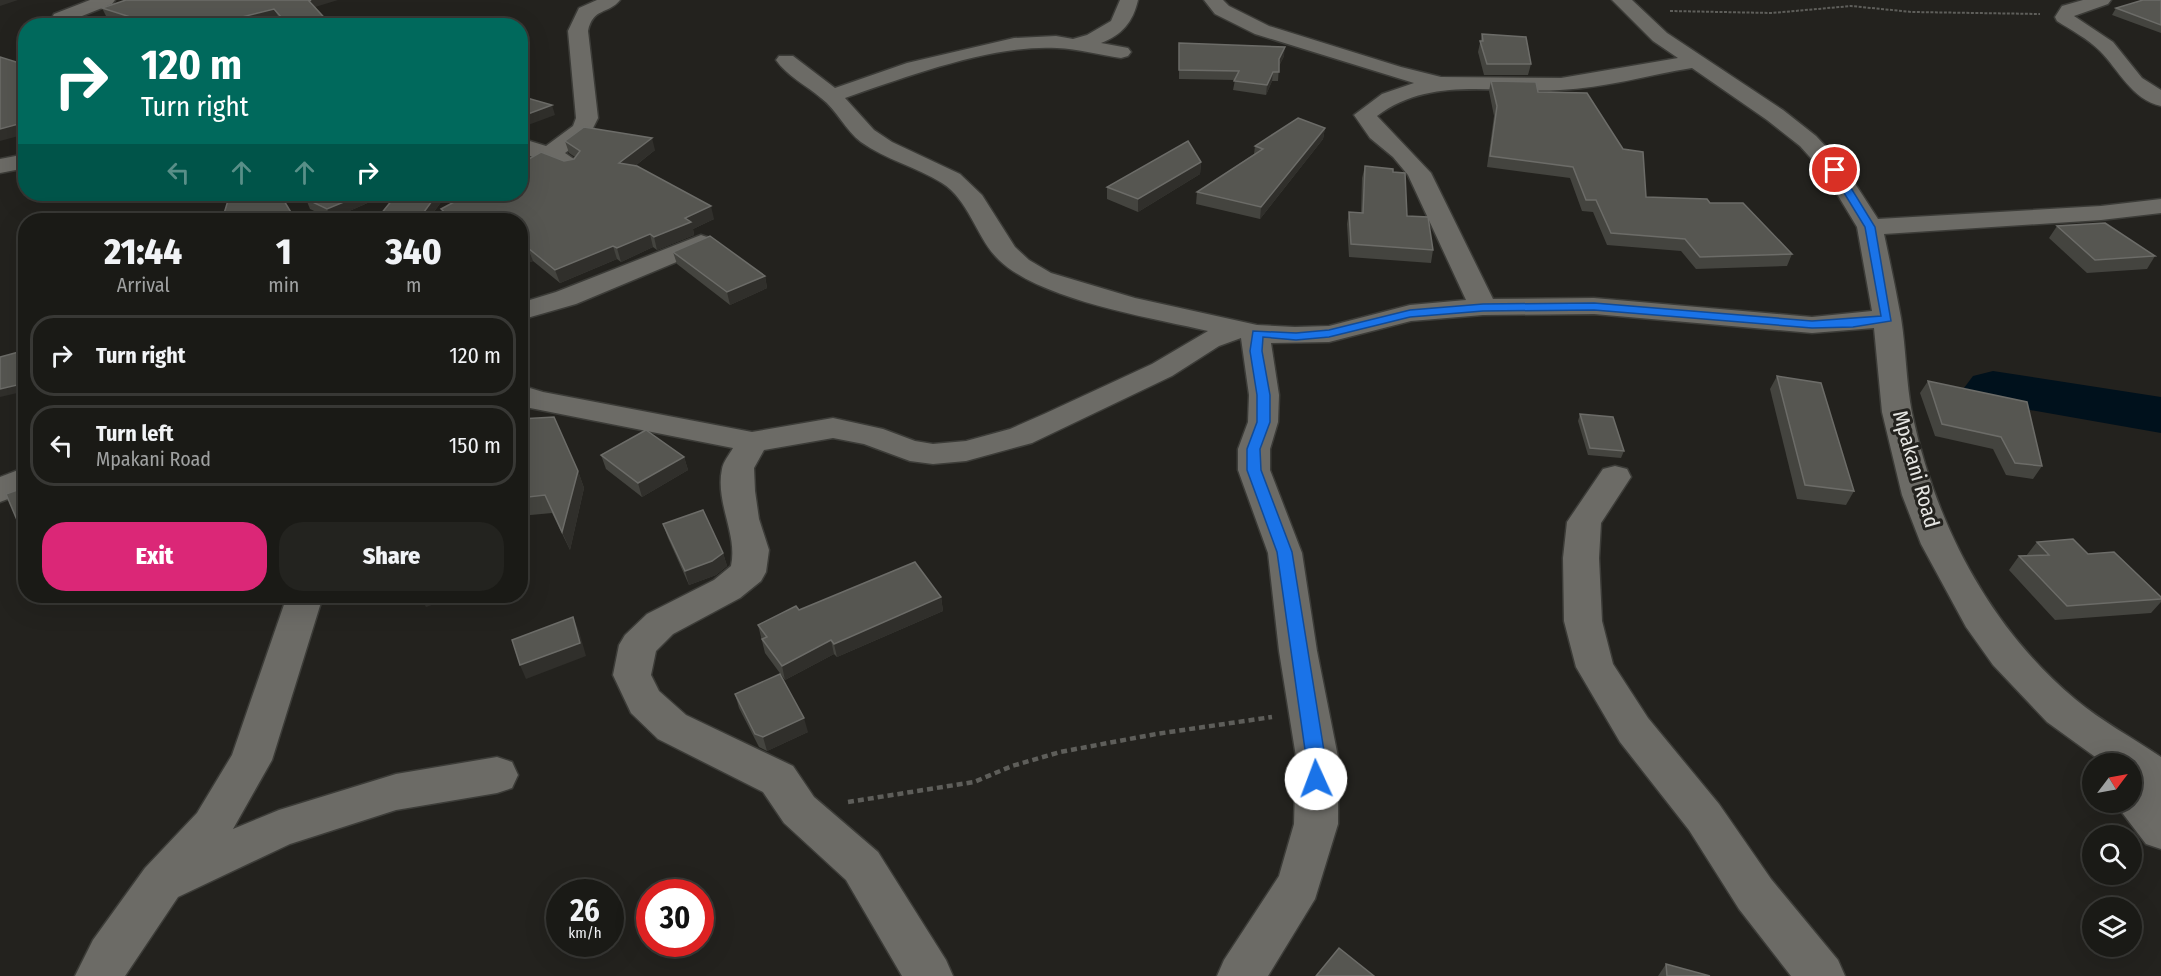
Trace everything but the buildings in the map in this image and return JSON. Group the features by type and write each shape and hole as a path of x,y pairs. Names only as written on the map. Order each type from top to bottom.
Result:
{"street":[{"path":"61,18 106,0"},
{"path":"550,154 582,129 587,118 578,31 586,12 611,0"},
{"path":"1074,44 1092,41 1115,29 1126,17 1129,0"},
{"path":"1213,0 1222,10 1262,30 1384,69 1440,83"},
{"path":"2102,0 2069,10 2064,16 2106,46 2134,82 2161,100"},
{"name":"Mpakani Road","path":"1626,5 1692,62 1775,115 1808,141 1835,170 1870,227 1887,318 1897,412 1919,495 1938,544 1979,617 2007,656 2061,711 2161,780"},
{"path":"832,96 914,67 1033,42 1074,44 1121,52"},
{"path":"786,60 832,96 866,135 884,147 952,179 973,200 1005,252 1020,266 1042,279 1101,298 1249,331 1296,336 1329,334 1410,313 1483,307 1594,306 1812,325 1853,323 1887,318"},
{"path":"1483,307 1419,173 1401,152 1378,133 1365,115 1396,96 1417,87 1440,83 1561,84 1692,62"},
{"path":"528,147 550,154 572,166"},
{"path":"0,166 18,163"},
{"path":"1870,227 2101,213 2161,206"},
{"path":"528,309 596,287 701,243"},
{"path":"528,397 752,442 833,428 872,436 910,451 933,454 966,451 1020,436 1055,421 1162,370 1209,340 1249,331"},
{"path":"1241,976 1299,884 1316,824 1317,757 1308,712 1285,552 1254,470 1254,449 1263,422 1264,395 1256,351 1249,331"},
{"path":"752,442 738,468 742,519 752,550 748,572 727,589 660,624 639,645 632,675 645,702 672,727 778,779 799,810 862,866 928,976"},
{"path":"1615,477 1584,522 1581,558 1583,621 1595,667 1634,730 1704,817 1755,894 1821,976"},
{"path":"0,492 18,482"},
{"path":"99,976 110,956 161,884 212,826 251,760 303,603"},
{"path":"2061,711 2096,753"},
{"path":"161,884 279,829 396,792 497,775"},
{"path":"2142,807 2161,830"}],"path":[{"path":"1626,5 1772,13 1851,6 1912,12 2012,12 2064,16"},
{"path":"799,810 974,782 1012,766 1060,752 1156,734 1308,712"}],"waterway":[{"path":"1993,388 2161,415"}],"route":[{"path":"1316,779 1317,757 1298,651 1285,552 1254,470 1254,449 1263,422 1264,395 1257,368 1257,333 1296,336 1329,334 1410,313 1483,307 1594,306 1697,313 1752,321 1812,325 1853,323 1887,318 1870,227 1835,170"}]}
